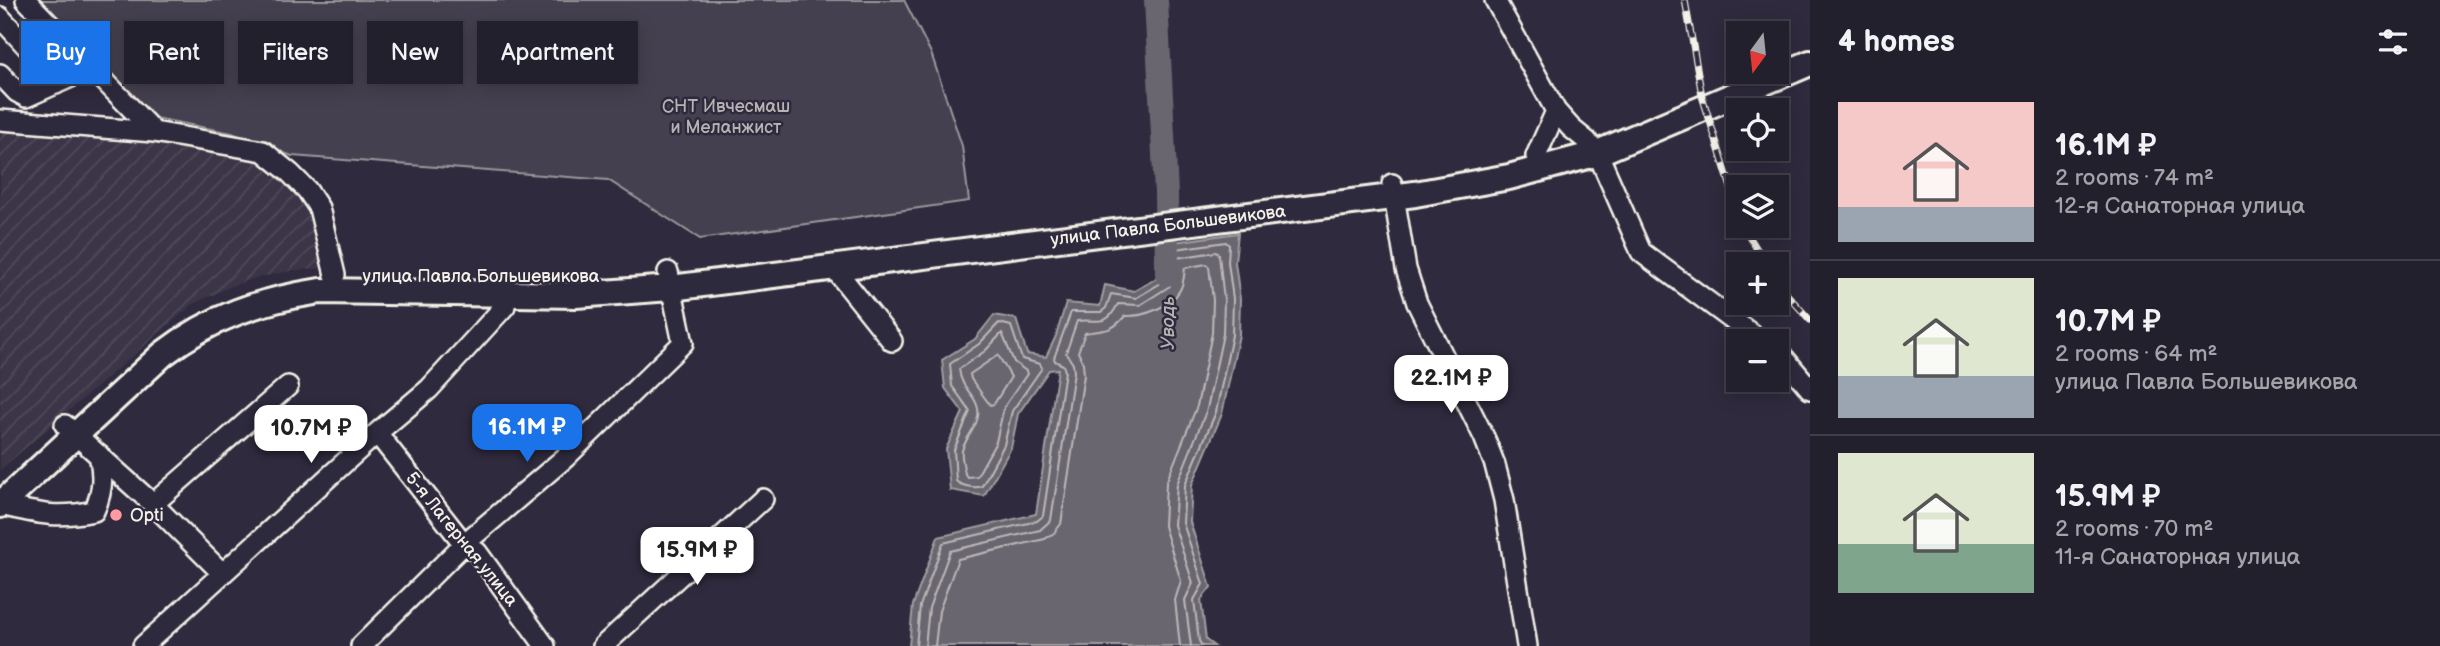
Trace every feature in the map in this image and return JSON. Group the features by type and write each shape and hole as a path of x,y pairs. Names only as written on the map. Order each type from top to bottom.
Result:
{"main road":[{"path":"1789,60 1810,51"},
{"name":"улица Павла Большевикова","path":"0,505 159,341 186,319 212,304 262,286 306,277 335,275 669,280 834,268 1117,227 1510,177 1810,63"},
{"name":"улица Павла Большевикова","path":"1393,190 1536,156 1591,148 1733,84"},
{"name":"улица Павла Большевикова","path":"0,486 189,334 242,309 281,297 320,290 576,295 669,280 1117,227"}],"street":[{"path":"26,0 46,21"},
{"path":"1495,0 1556,111 1602,163 1642,252 1745,329"},
{"path":"0,17 21,40"},
{"path":"0,74 17,92 26,97 56,84"},
{"path":"106,84 153,132"},
{"path":"1536,156 1556,111"},
{"path":"0,120 153,132 263,151 307,190 319,208 335,275"},
{"path":"1393,190 1406,269 1417,303 1484,437 1495,465 1504,500 1527,646"},
{"path":"834,268 892,341"},
{"path":"361,646 464,544 566,457 683,342 669,280"},
{"name":"улица Павла Большевикова","path":"143,646 438,380 505,306 506,294"},
{"path":"1789,364 1810,389"},
{"path":"153,504 288,386"},
{"path":"70,430 153,504 222,573"},
{"name":"5-я Лагерная улица","path":"377,433 464,544 477,552 545,646"},
{"path":"0,505 52,516 94,511 101,496 103,473 99,455"},
{"path":"603,646 763,499"}],"shaded area":[{"path":"0,107 261,153 306,190 328,268 295,270 255,278 193,304 0,470"}],"green space":[{"name":"СНТ Ивчесмаш и Меланжист","path":"38,0 904,0 931,53 962,146 969,201 700,239 608,180 292,156 232,133 145,116 110,78 110,21 57,21"}],"water":[{"path":"1238,233 1235,262 1240,299 1239,335 1222,414 1192,485 1190,522 1211,587 1201,600 1206,640 1214,646 909,646 913,605 938,537 1036,514 1058,369 1049,370 1018,414 1011,448 984,496 950,490 946,449 963,412 945,388 942,360 975,339 994,315 1016,319 1027,354 1046,357 1066,303 1100,306 1105,285 1134,291 1157,278 1160,244"}],"waterway":[{"name":"Уводь","path":"1156,0 1166,193 1167,274"}],"railway":[{"path":"1685,0 1702,96 1727,175"},
{"path":"1750,238 1759,252"},
{"path":"1789,297 1810,320"}],"place":[{"name":"Opti","path":"116,515"}]}
